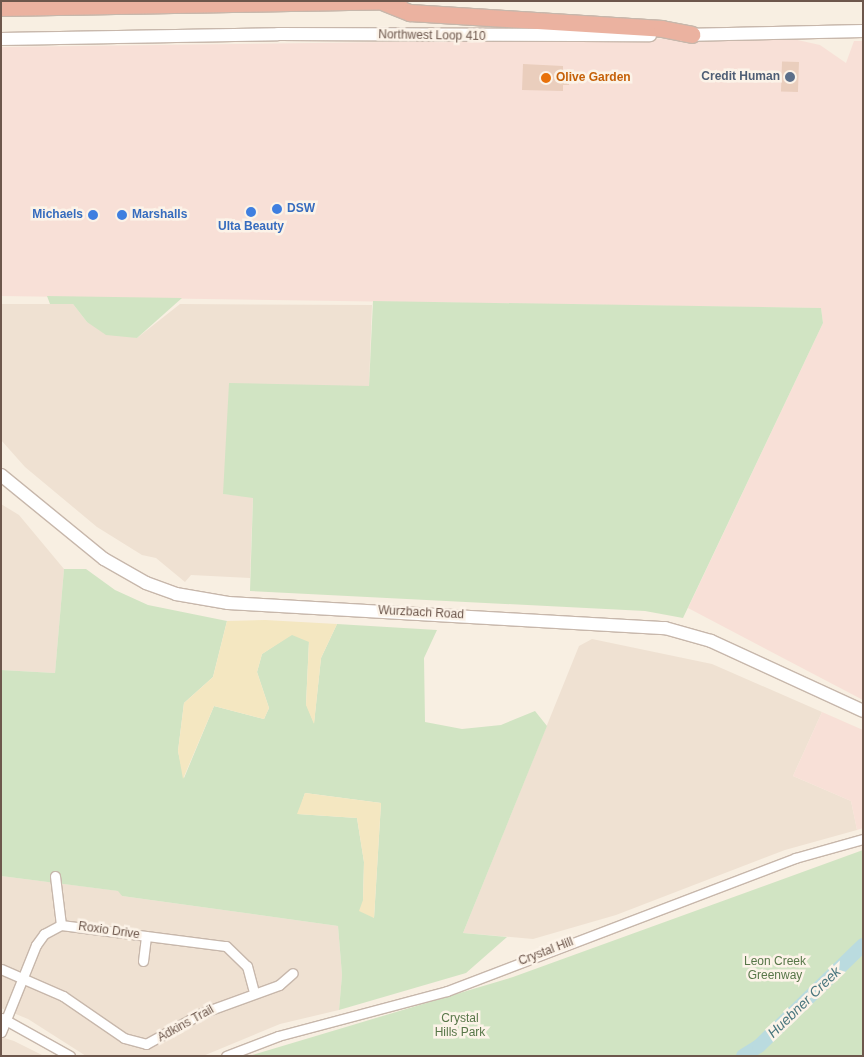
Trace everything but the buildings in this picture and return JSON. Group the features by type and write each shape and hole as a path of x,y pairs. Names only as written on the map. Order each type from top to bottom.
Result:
{"highway":[{"path":"1,8 399,1"},
{"path":"383,2 410,13 662,29 692,35"}],"main road":[{"name":"Northwest Loop 410","path":"1,39 278,34 692,35 863,31"},
{"name":"Wurzbach Road","path":"1,475 104,559 146,583 176,594 228,603 665,628 718,644 863,711"}],"street":[{"name":"Crystal Hill","path":"226,1056 278,1036 438,994 795,858 863,839"},
{"path":"55,876 61,925"},
{"name":"Roxio Drive","path":"1,1032 4,1019 36,945 44,934 61,925 234,950 247,966 254,992"},
{"path":"143,961 146,936"},
{"name":"Adkins Trail","path":"1,969 63,996 124,1038 146,1044 202,1013 254,992 279,985 294,973"},
{"path":"4,1019 67,1055"}],"shaded area":[{"path":"784,37 820,45 846,63 854,41 863,41 863,700 688,608 823,323 821,308 1,296 1,47"},
{"path":"1,304 73,304 87,322 137,338 180,304 372,305 369,386 223,494 253,497 250,578 191,575 185,582 156,558 142,555 97,527 25,467 1,440"},
{"path":"1,504 19,515 64,569 55,673 1,670"},
{"path":"592,639 712,664 822,712 793,776 851,801 857,830 785,850 616,915 533,939 463,933 579,646"},
{"path":"822,712 863,730 863,828 857,830 851,801 793,776"},
{"path":"1,876 119,891 122,896 338,926 342,975 339,1010 280,1024 203,1056 86,1056 28,1019 1,1008"},
{"path":"1,1037 14,1041 44,1056 1,1056"}],"green space":[{"path":"47,296 182,298 137,338 106,335 87,322 73,304 50,304"},
{"path":"373,301 821,308 823,323 683,618 645,611 250,591 253,498 223,494 229,383 369,386"},
{"path":"64,569 86,569 115,590 148,605 227,621 213,677 184,703 178,751 184,778 214,706 264,719 269,708 257,672 262,654 292,634 309,641 306,704 314,723 321,658 337,624 437,630 424,658 425,722 462,729 501,725 535,711 547,726 463,933 507,937 466,973 339,1010 342,975 338,926 122,896 118,891 1,876 1,670 55,673","holes":["305,793 381,803 374,918 363,901 364,862 357,818 298,814"]},
{"name":"Leon Creek Greenway","path":"863,850 863,1056 249,1056 513,977"}],"sand":[{"path":"265,620 337,624 321,658 314,724 306,705 309,642 292,635 262,654 257,672 269,708 264,719 214,706 183,779 178,751 184,703 213,677 227,621"},
{"path":"305,793 381,803 374,918 359,911 363,900 364,862 357,818 297,814"}],"waterway":[{"name":"Huebner Creek","path":"743,1056 759,1046 863,945"}],"place":[{"name":"Credit Human","path":"790,77"},
{"name":"Olive Garden","path":"546,78"},
{"name":"DSW","path":"277,209"},
{"name":"Ulta Beauty","path":"251,212"},
{"name":"Michaels","path":"93,215"},
{"name":"Marshalls","path":"122,215"}],"park label":[{"name":"Crystal Hills Park","path":"460,1026"}]}
